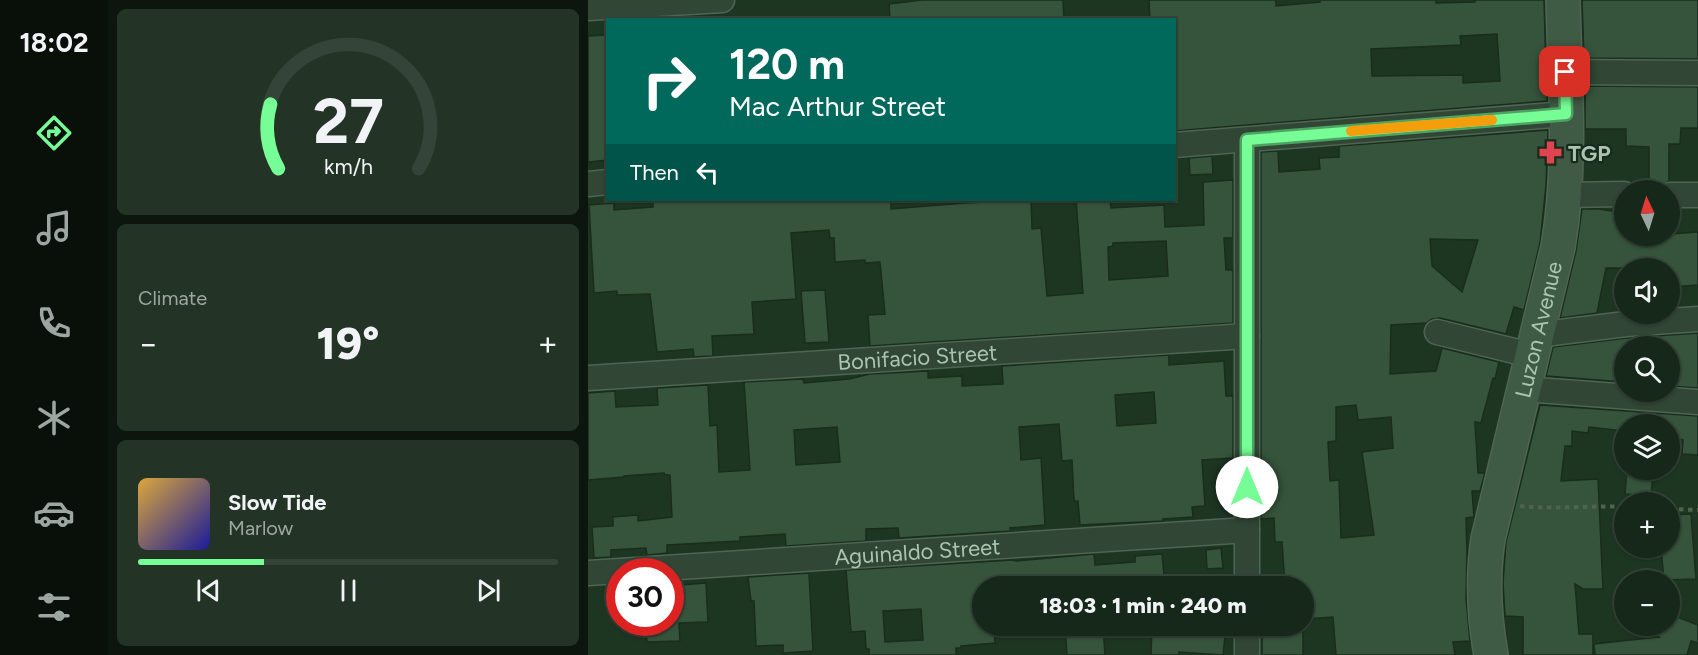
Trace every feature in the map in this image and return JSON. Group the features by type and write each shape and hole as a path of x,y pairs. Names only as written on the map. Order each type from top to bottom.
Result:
{"main road":[{"name":"Luzon Avenue","path":"1491,655 1484,600 1484,565 1495,504 1558,247 1565,195 1566,114 1563,0"}],"street":[{"path":"588,8 722,0"},
{"path":"1565,72 1698,73"},
{"path":"1176,145 1566,114"},
{"path":"1247,140 1247,576"},
{"path":"588,184 606,182"},
{"path":"1565,195 1614,194"},
{"path":"1680,195 1698,195"},
{"path":"1437,332 1533,345 1626,324 1698,319"},
{"name":"Bonifacio Street","path":"588,378 1247,336"},
{"path":"1523,389 1698,402"},
{"name":"Aguinaldo Street","path":"588,573 1247,530"},
{"path":"1247,636 1247,655"}],"path":[{"path":"1495,504 1545,508 1614,507"},
{"path":"1680,509 1698,510"}],"building":[{"path":"922,0 1063,0 1064,18 890,18 889,4"},
{"path":"1149,0 1276,0 1276,6 1320,2 1320,0 1436,0 1436,3 1475,2 1475,0 1544,0 1547,101 1176,131 1176,18 1150,18","holes":["1497,34 1500,81 1463,83 1463,75 1372,76 1371,49 1461,45 1460,36"]},
{"path":"1582,0 1698,0 1698,59 1584,58"},
{"path":"606,35 606,160 588,162 588,36"},
{"path":"1585,86 1698,87 1698,128 1681,128 1680,144 1669,144 1669,180 1649,180 1649,147 1626,146 1626,129 1585,129"},
{"path":"1548,130 1546,185 1540,243 1524,310 1514,307 1506,334 1440,318 1426,323 1391,325 1390,374 1436,371 1442,348 1499,362 1481,423 1475,422 1478,473 1485,473 1480,491 1472,491 1474,517 1466,518 1466,598 1470,641 1453,642 1455,655 1336,655 1333,617 1314,618 1314,576 1284,576 1282,542 1275,542 1274,518 1261,519 1261,152 1278,151 1279,172 1320,169 1319,158 1339,157 1339,146","holes":["1430,239 1478,240 1462,292 1432,266","1356,405 1358,420 1391,417 1393,448 1362,452 1374,535 1341,538 1339,480 1330,481 1328,442 1336,441 1336,407"]},
{"path":"1212,156 1213,174 1190,175 1189,158"},
{"path":"1233,180 1233,238 1224,238 1226,270 1233,270 1233,323 870,346 868,315 885,314 880,262 865,263 865,260 835,262 834,238 830,238 829,230 791,233 796,299 752,302 754,334 712,336 713,356 694,357 693,349 657,352 650,294 617,295 617,291 594,293 589,205 614,203 614,210 653,207 653,201 891,201 891,209 1031,201 1032,229 1041,228 1047,296 1083,293 1076,201 1110,201 1111,208 1164,205 1165,227 1204,225 1203,182","holes":["1166,241 1168,276 1109,280 1108,247 1113,246 1113,243"]},
{"path":"1582,209 1614,211 1614,246 1680,246 1680,233 1698,232 1698,285 1680,286 1680,258 1614,258 1614,268 1606,268 1597,313 1560,318 1576,251"},
{"path":"825,290 829,342 805,343 801,291"},
{"path":"1698,333 1698,388 1680,387 1680,336 1655,336"},
{"path":"1614,340 1614,381 1546,376 1553,347"},
{"path":"1169,355 1169,365 1224,361 1226,396 1233,396 1233,458 1202,460 1205,506 1192,507 1193,517 1163,519 1163,521 1080,525 1078,501 1074,501 1072,460 1062,461 1059,424 1019,427 1021,460 1041,458 1045,525 1010,528 1011,531 899,538 898,528 866,529 866,541 786,546 785,534 740,537 740,541 667,545 667,553 647,555 646,548 611,550 611,557 594,558 592,527 613,526 613,517 638,515 638,521 672,517 670,475 664,473 588,480 588,393 615,391 616,407 658,405 657,388 708,385 710,426 717,425 719,472 750,470 744,382 803,379 804,383 849,379 870,374 928,371 928,378 962,376 962,386 1003,384 1002,366","holes":["1154,392 1156,423 1117,426 1115,395","837,427 840,462 796,465 794,430"]},
{"path":"1540,405 1669,414 1614,414 1614,430 1589,427 1588,433 1572,431 1572,446 1565,446 1561,481 1598,479 1603,589 1583,589 1575,584 1579,634 1593,634 1593,655 1523,655 1523,617 1505,616 1503,583 1506,542"},
{"path":"1680,415 1698,416 1698,455 1682,454 1683,440 1680,440"},
{"path":"1626,480 1652,480 1651,492 1625,492"},
{"path":"1691,514 1696,579 1680,580 1680,570 1663,570 1662,558 1680,558 1680,515"},
{"path":"1221,548 1223,568 1207,569 1206,550"},
{"path":"1094,554 1095,565 1135,562 1135,556 1162,554 1164,576 972,576 972,636 995,636 995,643 961,646 961,648 956,648 956,655 869,655 869,649 866,649 865,631 851,632 846,570","holes":["921,609 923,640 885,642 883,611"]},
{"path":"809,573 813,651 783,653 783,645 756,646 754,601 751,601 748,577"},
{"path":"706,583 708,622 684,623 684,585"},
{"path":"1680,618 1698,625 1698,643 1691,641 1687,655 1595,655 1594,644 1659,637 1657,636 1680,636"},
{"path":"646,636 680,636 680,641 647,642"},
{"path":"1066,636 1104,636 1105,655 1067,655"},
{"path":"1152,636 1225,636 1223,655 1179,652 1179,655 1151,655"},
{"path":"1262,636 1303,636 1303,655 1262,655"}],"slow traffic":[{"path":"1351,131 1492,120"}],"place":[{"name":"TGP","path":"1550,153"}],"route":[{"path":"1247,487 1247,140 1566,114 1565,72"}]}
